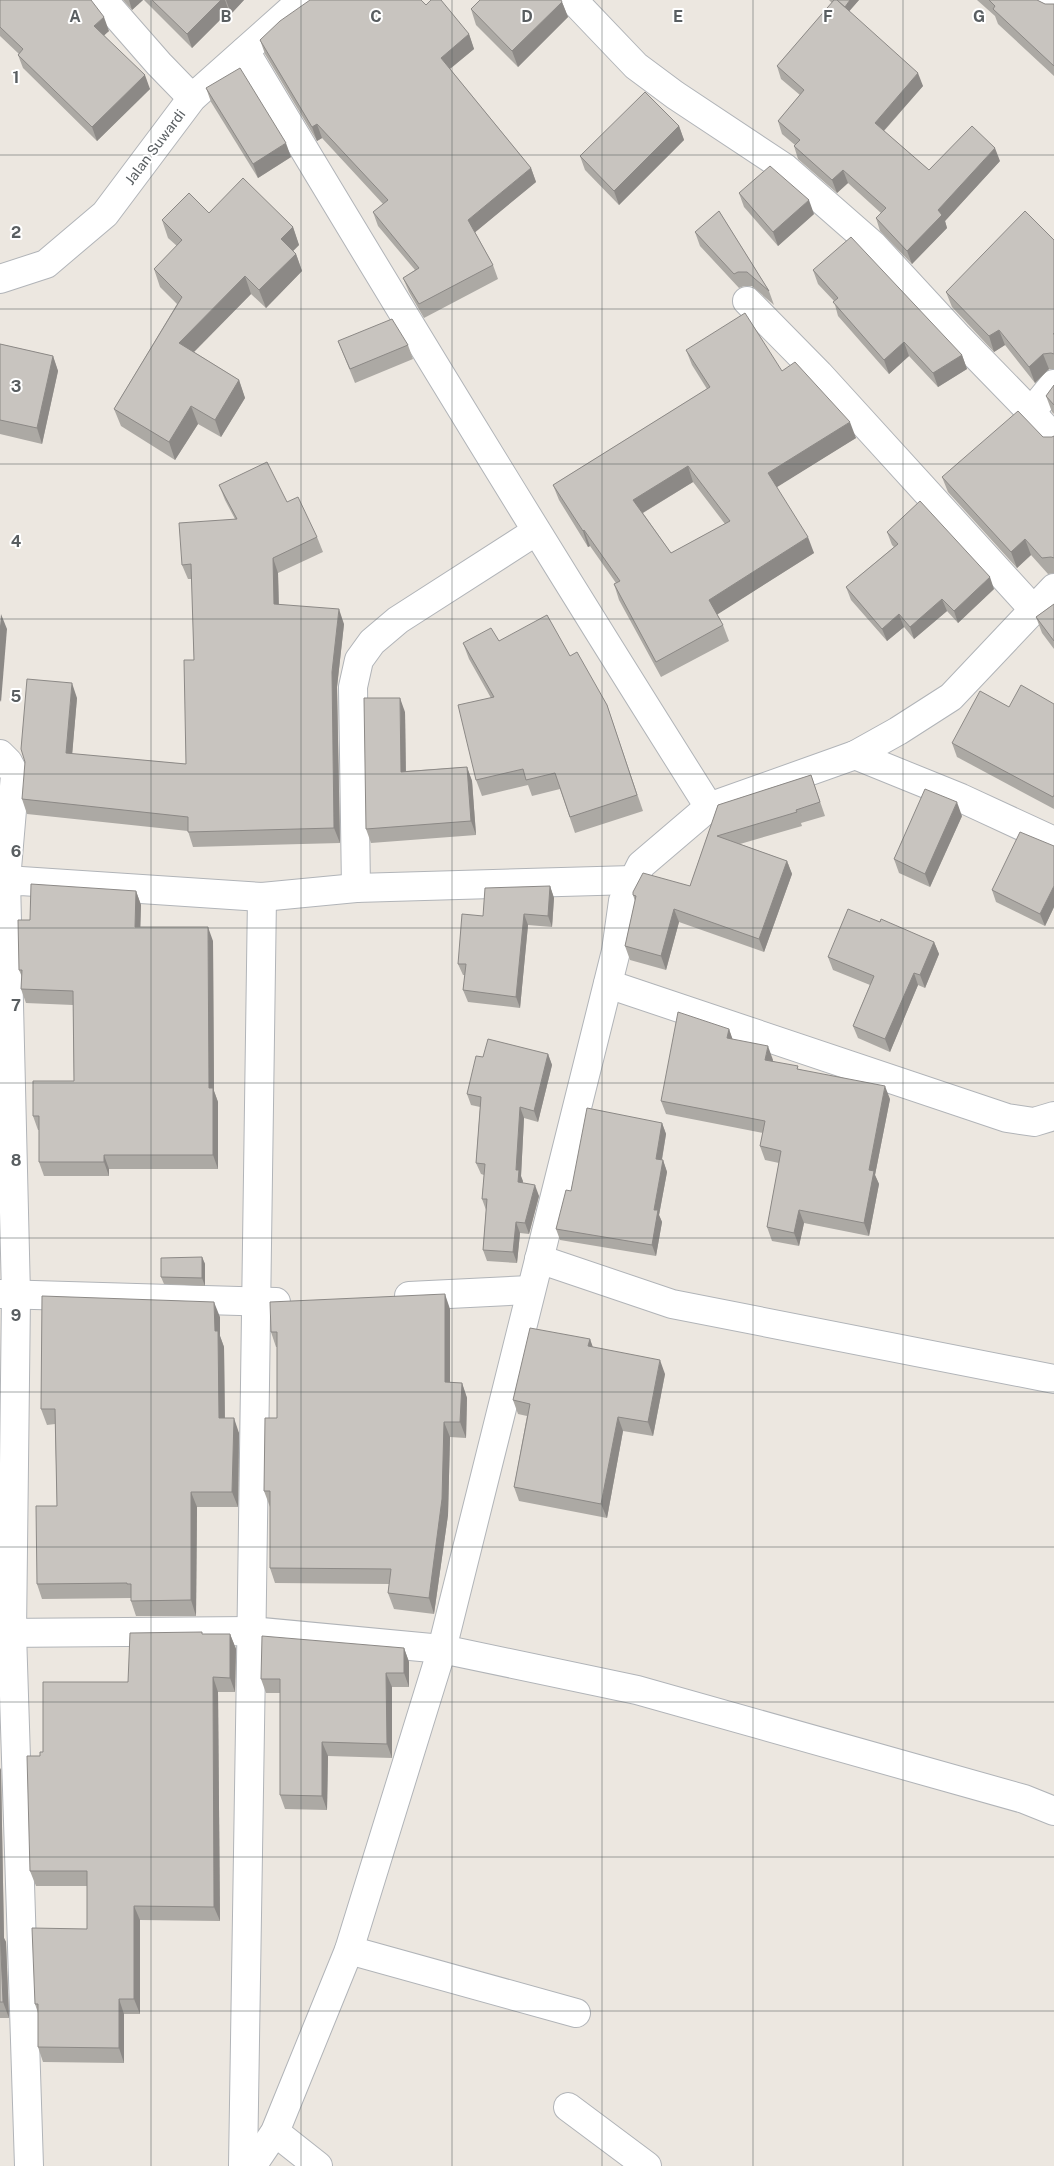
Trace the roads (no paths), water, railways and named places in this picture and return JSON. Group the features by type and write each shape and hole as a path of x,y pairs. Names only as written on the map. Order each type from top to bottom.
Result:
{"street":[{"path":"103,0 159,64 192,98"},
{"name":"Jalan Suwardi","path":"0,279 46,264 105,214 192,98 301,0"},
{"path":"573,0 636,66 675,96 785,168 874,245 1054,438"},
{"path":"1050,0 1054,4"},
{"path":"244,51 535,532 709,807"},
{"path":"747,301 819,374 1034,610"},
{"path":"1031,412 1054,384"},
{"path":"356,888 353,687 359,660 372,642 398,620 535,532"},
{"path":"252,2166 275,2132 348,1950 442,1649 616,951 623,901 633,880 641,865 709,807 855,755 898,731 951,697 1054,588"},
{"path":"0,754 8,762 15,775 6,880 8,1294 6,1633 29,2166"},
{"path":"855,755 961,798 1054,841"},
{"path":"6,880 262,897 356,888 633,880"},
{"path":"243,2166 258,1303 262,897"},
{"path":"608,984 1007,1118 1034,1122 1054,1116"},
{"path":"539,1260 672,1304 1054,1379"},
{"path":"384,1297 530,1290"},
{"path":"8,1294 258,1303 297,1301"},
{"path":"6,1633 252,1630 442,1649 637,1690 1014,1796 1054,1811"},
{"path":"348,1950 576,2014"},
{"path":"568,2107 647,2166"},
{"path":"275,2132 318,2166"}]}
